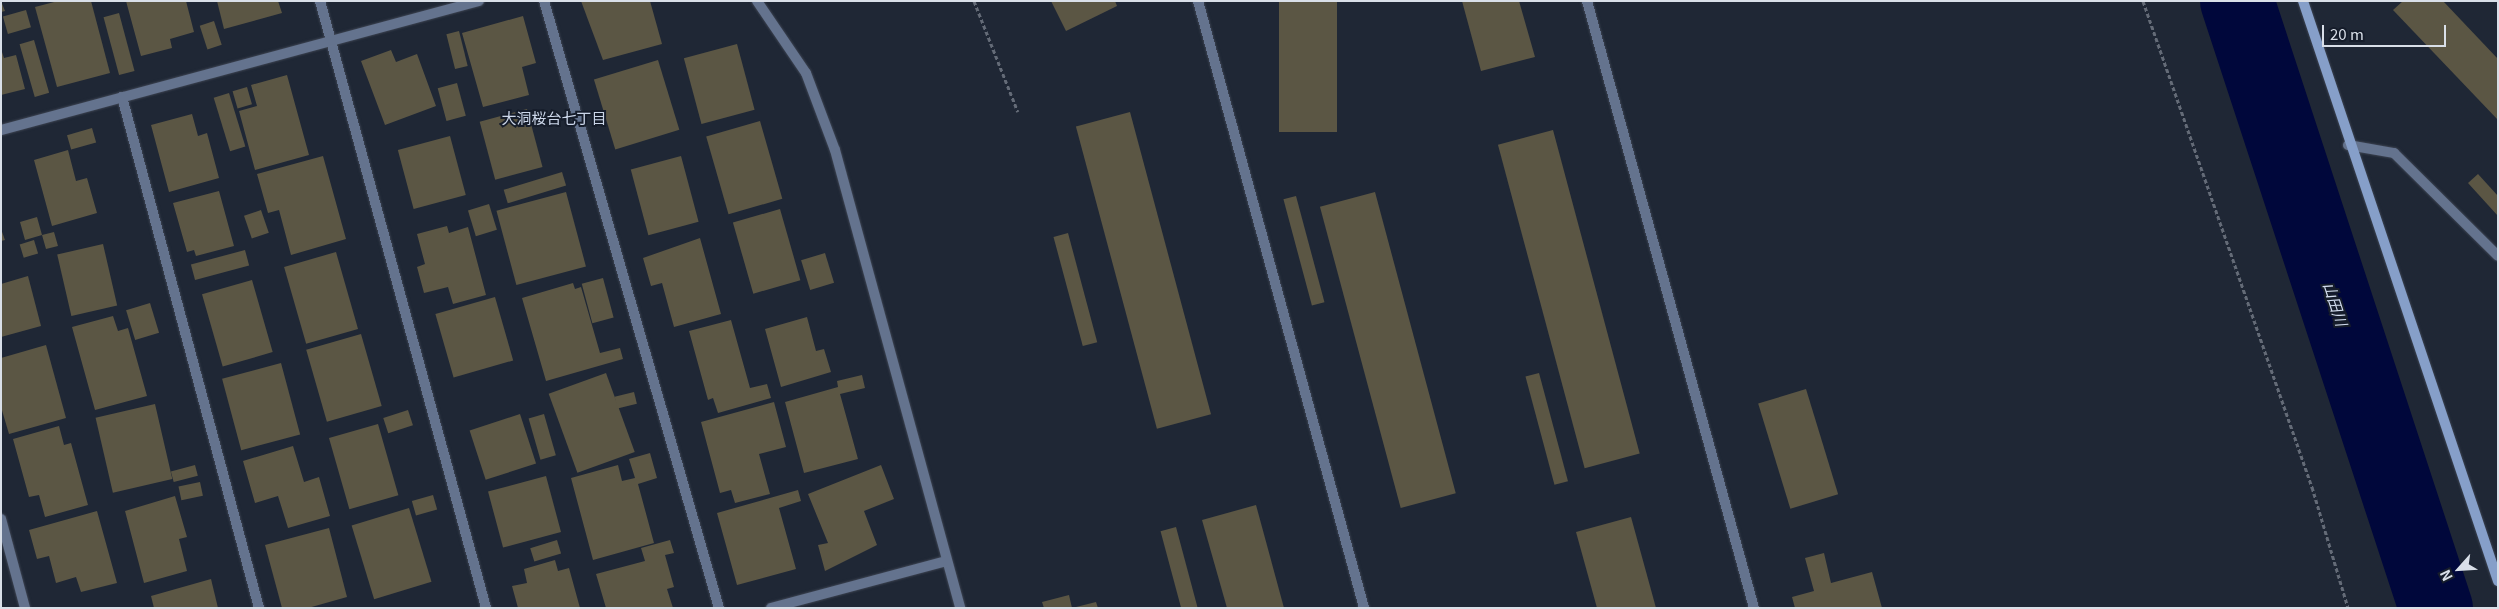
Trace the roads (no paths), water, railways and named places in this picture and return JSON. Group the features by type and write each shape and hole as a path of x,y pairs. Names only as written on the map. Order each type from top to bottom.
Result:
{"street":[{"path":"320,1 486,608"},
{"path":"1,130 479,1"},
{"path":"544,1 719,608"},
{"path":"757,1 806,73 835,150 960,608"},
{"path":"1198,1 1364,608"},
{"path":"1587,1 1754,608"},
{"path":"2304,1 2348,145 2498,581"},
{"path":"122,97 259,608"},
{"path":"2348,145 2394,153 2498,256"},
{"path":"1,519 26,608"},
{"path":"771,608 947,561"}],"waterway":[{"name":"山田川","path":"2237,1 2436,608"}],"district":[{"name":"大洞桜台七丁目","path":"554,118"}]}
